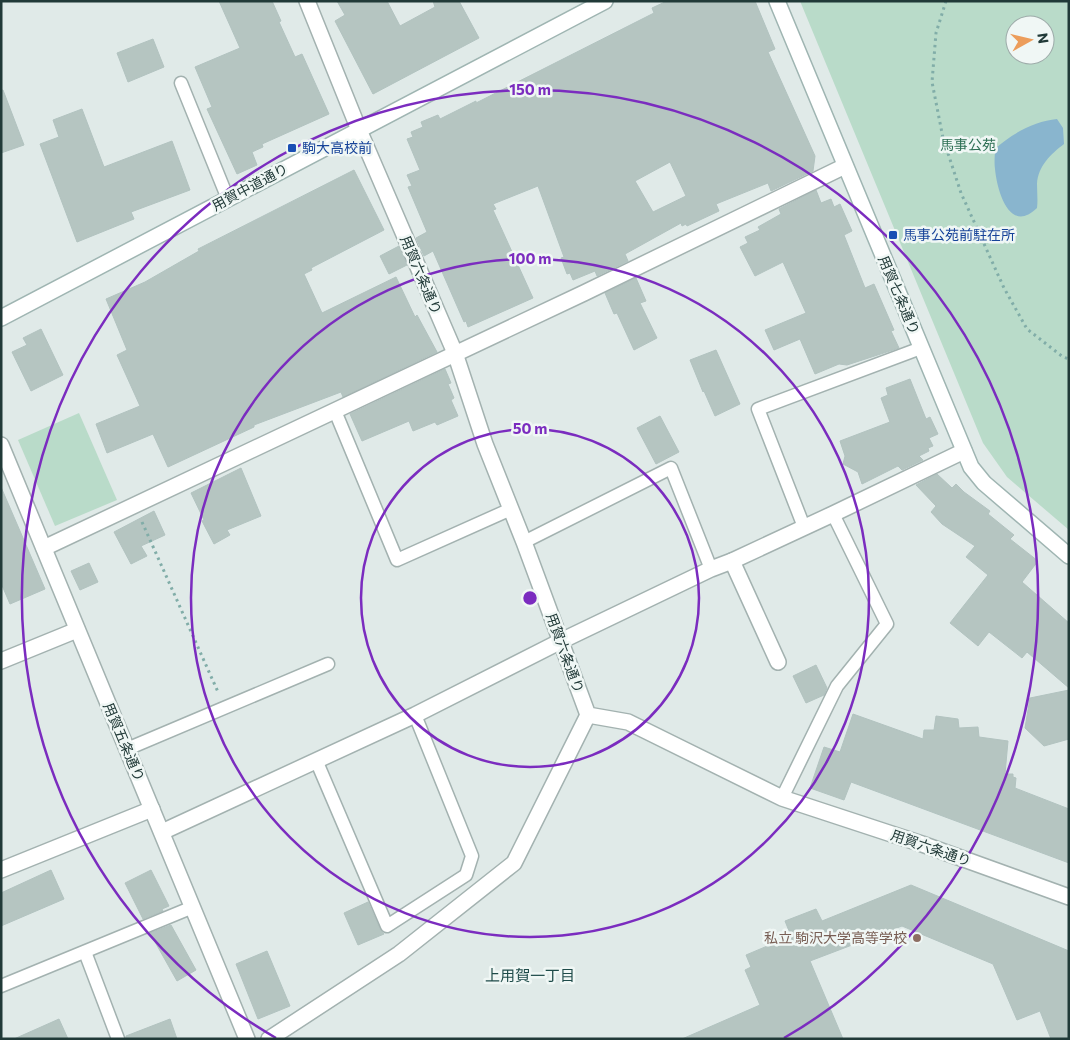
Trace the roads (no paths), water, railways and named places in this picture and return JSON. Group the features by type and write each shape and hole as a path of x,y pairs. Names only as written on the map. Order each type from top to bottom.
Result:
{"street":[{"name":"用賀六条通り","path":"307,1 359,130 455,353 486,444 588,715 628,722 782,798 922,844 1069,897"},
{"name":"用賀中道通り","path":"1,318 605,1"},
{"name":"用賀七条通り","path":"777,1 971,467 984,483 1069,556"},
{"path":"44,548 584,293 845,166"},
{"name":"用賀五条通り","path":"1,445 247,1039"},
{"path":"162,832 414,715 561,641 711,569 833,514 964,450"},
{"path":"732,561 778,662"},
{"path":"1,661 76,630"},
{"path":"269,1039 399,954 514,863 588,715"},
{"path":"1,870 152,809"}],"lane":[{"path":"181,83 228,200"},
{"path":"804,527 758,409 921,348"},
{"path":"335,411 397,560 511,509"},
{"path":"524,542 671,468 711,569"},
{"path":"782,798 837,686 887,624 833,514"},
{"path":"127,749 328,664"},
{"path":"316,760 387,926 466,875 472,856 414,715"},
{"path":"1,986 193,907"},
{"path":"84,952 118,1039"}],"water":[{"path":"1057,119 1063,128 1064,144 1050,156 1040,172 1037,184 1037,208 1027,215 1019,216 1012,213 1006,207 998,188 995,169 995,149 1008,138 1024,129 1040,122"}],"place":[{"name":"駒大高校前","path":"292,148"},
{"name":"馬事公苑前駐在所","path":"893,235"},
{"name":"私立 駒沢大学高等学校","path":"917,938"}],"district":[{"name":"上用賀一丁目","path":"530,976"}],"park label":[{"name":"馬事公苑","path":"968,145"}]}
